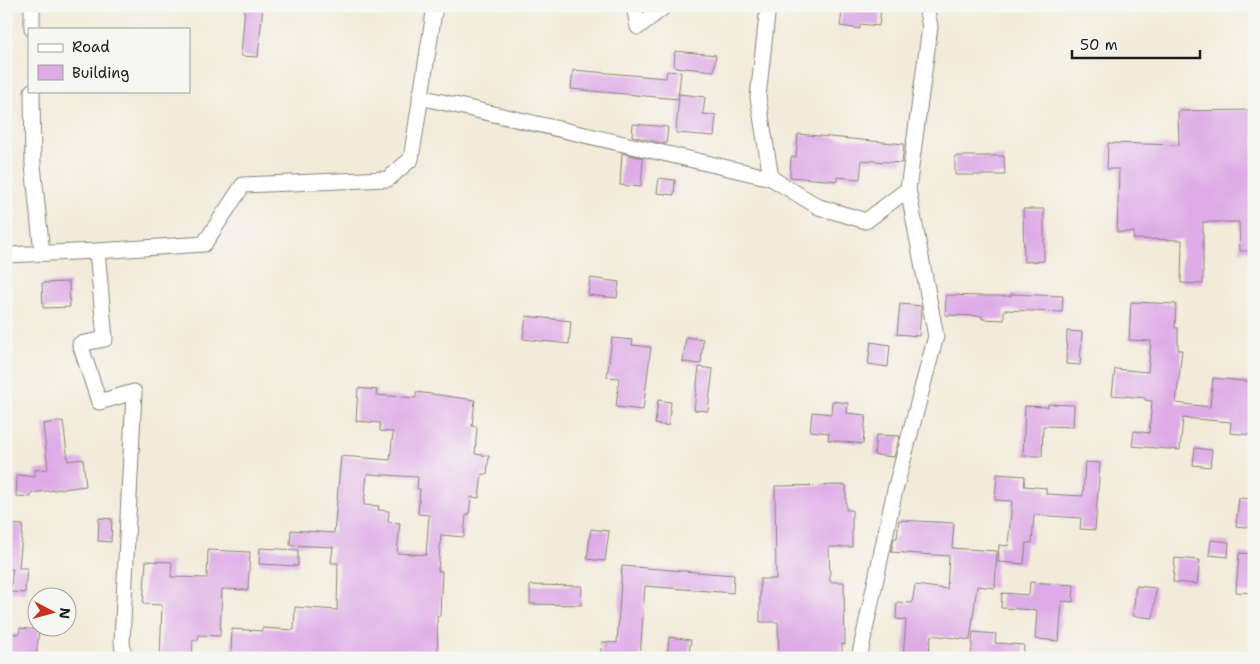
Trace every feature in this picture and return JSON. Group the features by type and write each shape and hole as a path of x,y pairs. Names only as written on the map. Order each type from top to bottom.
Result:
{"street":[{"path":"32,6 32,28"},
{"path":"6,255 204,244 243,185 388,179 410,159 435,6"},
{"path":"634,6 638,27 665,6"},
{"path":"768,6 758,97 771,178"},
{"path":"860,658 895,490 936,336 908,189 930,27 926,6"},
{"path":"32,92 32,165 42,253"},
{"path":"420,97 771,178 819,207 866,222 908,189"},
{"path":"97,251 105,340 80,344 99,402 134,392 122,642 124,658"}],"building":[{"path":"245,6 263,6 258,57 241,56"},
{"path":"843,6 881,6 879,26 860,24 860,29 840,26"},
{"path":"675,51 716,55 714,71 674,67"},
{"path":"573,70 666,78 667,71 681,72 678,99 571,89"},
{"path":"679,94 705,97 703,114 716,115 714,136 676,133"},
{"path":"1254,110 1254,251 1240,251 1239,222 1203,222 1203,284 1181,283 1182,240 1133,239 1134,232 1117,232 1119,169 1107,169 1108,143 1179,145 1178,111"},
{"path":"633,124 668,127 666,144 632,136"},
{"path":"798,134 904,144 902,163 862,160 860,179 837,177 837,181 790,177 791,157 796,157"},
{"path":"622,153 643,158 641,187 620,185"},
{"path":"955,156 1004,156 1005,175 955,175"},
{"path":"659,178 675,180 674,195 657,193"},
{"path":"1023,209 1044,209 1044,261 1024,262"},
{"path":"590,278 619,282 617,298 588,295"},
{"path":"69,282 70,307 43,308 42,283"},
{"path":"1011,294 1063,296 1062,312 1004,310 1004,320 982,319 982,316 945,315 946,295 1011,296"},
{"path":"1131,302 1176,304 1175,328 1178,328 1178,350 1182,350 1176,403 1210,407 1213,378 1254,382 1252,435 1230,433 1231,422 1183,418 1180,450 1132,446 1134,431 1149,433 1152,401 1145,400 1145,398 1112,395 1115,369 1148,372 1151,341 1129,340"},
{"path":"900,304 921,306 919,336 897,334"},
{"path":"526,316 571,321 569,344 523,339"},
{"path":"1067,331 1082,332 1080,365 1066,364"},
{"path":"686,337 703,339 701,364 683,362"},
{"path":"612,338 633,340 632,345 651,347 643,410 616,407 619,378 607,377"},
{"path":"871,342 890,345 888,367 868,364"},
{"path":"699,367 713,369 708,411 694,410"},
{"path":"358,388 377,390 376,395 416,398 416,392 475,400 472,426 477,427 475,454 489,456 487,474 482,474 479,498 471,497 469,515 466,515 464,537 441,535 438,571 442,571 440,616 437,616 438,658 233,658 233,653 231,653 232,629 262,631 262,628 294,630 295,607 337,610 338,563 331,563 333,547 290,545 291,530 334,533 341,456 390,460 393,432 380,431 380,423 356,421","holes":["367,474 418,477 417,489 420,489 418,514 429,515 426,555 397,553 400,523 388,522 389,511 378,510 379,506 364,505"]},
{"path":"658,400 671,402 668,426 655,424"},
{"path":"832,401 848,403 847,413 866,415 863,444 828,440 829,433 810,431 812,412 831,414"},
{"path":"1048,404 1074,405 1073,427 1043,426 1042,456 1023,456 1025,406 1048,407"},
{"path":"63,421 68,461 83,459 86,486 31,493 31,497 16,496 17,475 35,477 35,470 48,469 43,424"},
{"path":"876,435 900,436 894,457 874,455"},
{"path":"1195,448 1212,450 1210,467 1193,465"},
{"path":"1085,462 1100,463 1095,530 1080,529 1081,518 1034,515 1032,543 1026,543 1024,564 998,562 999,545 1008,546 1012,501 995,500 997,474 1025,476 1024,486 1046,488 1046,494 1083,496"},
{"path":"846,485 846,510 852,510 852,547 829,547 830,582 844,582 845,645 842,644 842,658 779,658 778,622 760,622 760,579 776,579 775,486"},
{"path":"1239,498 1254,499 1254,528 1236,526"},
{"path":"99,518 112,519 111,542 98,541"},
{"path":"899,520 954,523 952,548 997,551 995,588 977,586 970,640 931,635 928,658 903,658 906,620 896,619 897,602 912,603 915,585 947,589 949,556 891,552 894,538 897,538"},
{"path":"6,524 23,525 19,568 27,568 25,593 10,592 13,569 6,569"},
{"path":"591,529 609,531 605,561 587,559"},
{"path":"1211,540 1229,542 1228,557 1209,555"},
{"path":"260,548 298,550 298,566 259,564"},
{"path":"208,550 250,552 248,590 222,589 220,636 199,635 198,640 193,640 192,658 160,658 162,605 143,604 146,561 172,562 171,577 207,578"},
{"path":"1239,553 1254,554 1251,593 1236,592"},
{"path":"1175,558 1200,560 1197,584 1173,582"},
{"path":"622,566 734,575 733,593 645,586 640,658 600,658 602,642 617,643"},
{"path":"1030,582 1074,585 1073,602 1062,601 1059,641 1035,639 1037,610 1001,608 1002,593 1029,595"},
{"path":"530,585 582,586 581,605 530,604"},
{"path":"1136,586 1156,588 1153,618 1133,616"},
{"path":"20,628 28,629 28,636 38,636 36,658 6,658 6,633 19,634"},
{"path":"973,632 996,634 995,643 1024,645 1023,658 971,658"},
{"path":"669,637 691,640 688,658 667,658"}]}
